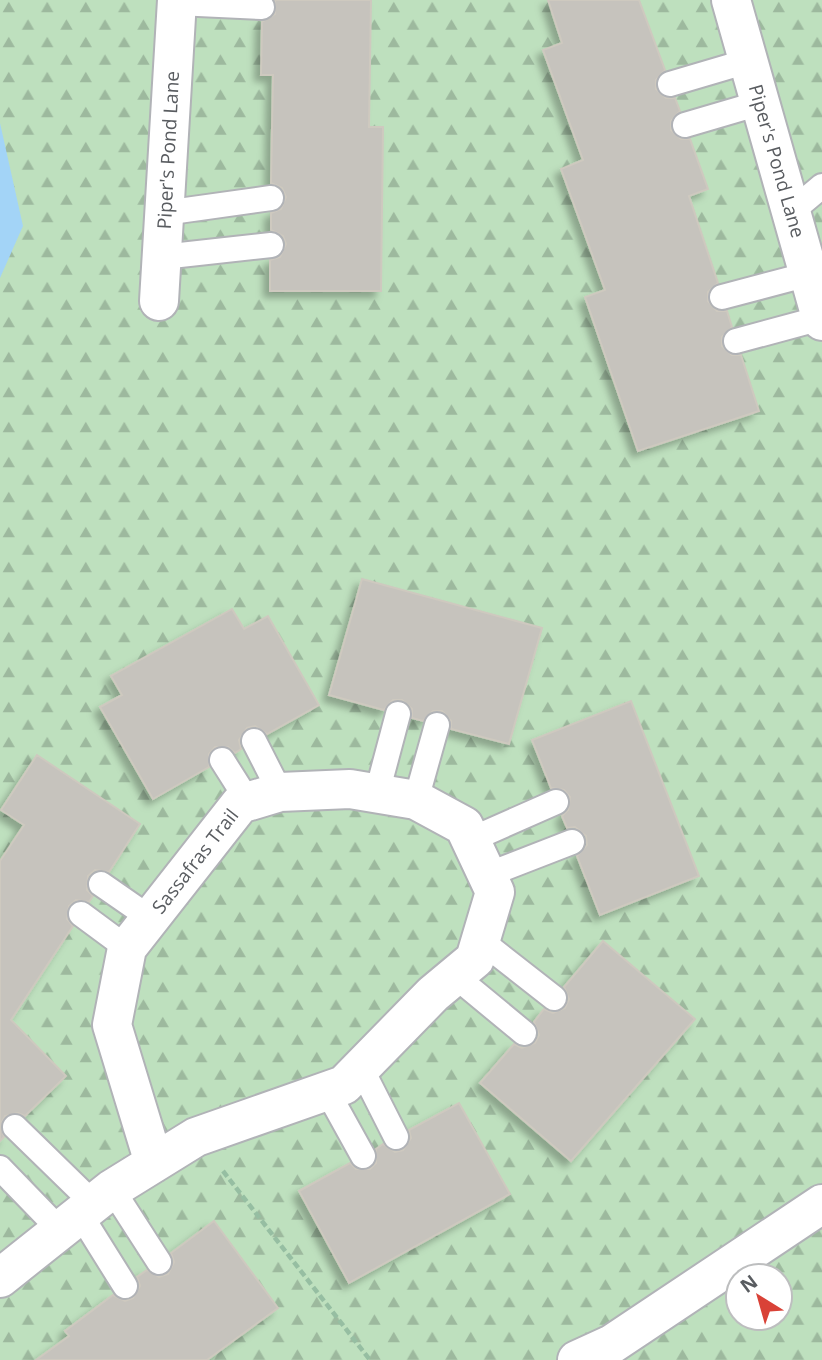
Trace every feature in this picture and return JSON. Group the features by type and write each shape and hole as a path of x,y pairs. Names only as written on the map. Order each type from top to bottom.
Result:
{"street":[{"name":"Piper's Pond Lane","path":"731,0 822,319"},
{"name":"Piper's Pond Lane","path":"159,301 177,2"},
{"path":"0,1278 86,1209 197,1137 344,1085 475,959 495,892 464,826 416,800 350,789 264,797"},
{"name":"Sassafras Trail","path":"154,1163 112,1025 127,948 240,804 264,797"},
{"path":"577,1360 612,1344 822,1204"}],"lane":[{"path":"177,2 262,7"},
{"path":"670,84 748,61"},
{"path":"685,125 760,103"},
{"path":"791,212 822,186"},
{"path":"164,213 271,198"},
{"path":"162,257 271,244"},
{"path":"722,298 809,274"},
{"path":"736,341 822,319"},
{"path":"377,793 398,714"},
{"path":"416,800 437,725"},
{"path":"254,741 264,797"},
{"path":"222,760 264,797"},
{"path":"470,840 556,802"},
{"path":"486,876 572,842"},
{"path":"101,884 150,918"},
{"path":"81,914 127,948"},
{"path":"480,940 554,998"},
{"path":"455,976 524,1033"},
{"path":"360,1068 396,1137"},
{"path":"327,1091 363,1156"},
{"path":"15,1127 86,1209 125,1286"},
{"path":"0,1168 86,1209 159,1262"}],"path":[{"path":"197,1137 370,1360"}],"green space":[{"path":"0,0 822,0 822,1360 0,1360"}],"water":[{"path":"0,123 23,226 0,278"}],"building":[{"path":"275,0 371,0 369,127 383,127 381,291 270,291 270,260 280,257 286,244 283,236 271,230 271,213 281,209 286,197 282,188 271,183 273,75 261,75 262,22 275,14"},
{"path":"548,0 639,0 665,70 656,80 656,89 666,98 675,98 680,111 671,121 671,130 681,139 690,139 708,189 689,196 718,283 708,292 708,301 717,311 727,311 732,327 722,337 722,346 732,355 741,355 759,411 638,451 585,297 605,290 561,169 583,160 543,50 562,43"},
{"path":"362,579 542,628 509,744 451,729 451,721 442,711 433,711 423,721 412,718 412,709 402,700 393,700 384,710 329,695"},
{"path":"232,609 244,629 268,616 319,705 267,734 255,726 247,728 239,740 241,749 235,753 228,747 215,747 209,754 209,767 153,799 100,707 122,695 111,676"},
{"path":"631,701 699,876 600,915 577,856 587,845 586,836 575,827 567,828 562,816 568,810 570,797 564,790 551,788 532,740"},
{"path":"37,755 140,824 109,872 95,870 88,876 87,890 93,896 89,902 76,900 69,906 67,919 73,926 11,1020 66,1076 25,1116 18,1113 5,1116 1,1124 4,1137 0,1141 0,861 24,825 1,810"},
{"path":"603,941 695,1019 571,1161 480,1083 514,1044 522,1048 535,1043 539,1035 534,1022 544,1009 553,1013 565,1008 569,999 564,987"},
{"path":"459,1103 510,1194 349,1283 299,1191 350,1163 356,1169 370,1169 376,1163 376,1149 383,1144 395,1152 403,1150 411,1138 409,1130"},
{"path":"214,1221 278,1308 207,1360 36,1360 69,1336 65,1331 113,1295 125,1301 133,1298 140,1286 137,1277 147,1270 159,1277 168,1274 174,1262 171,1253"}]}
